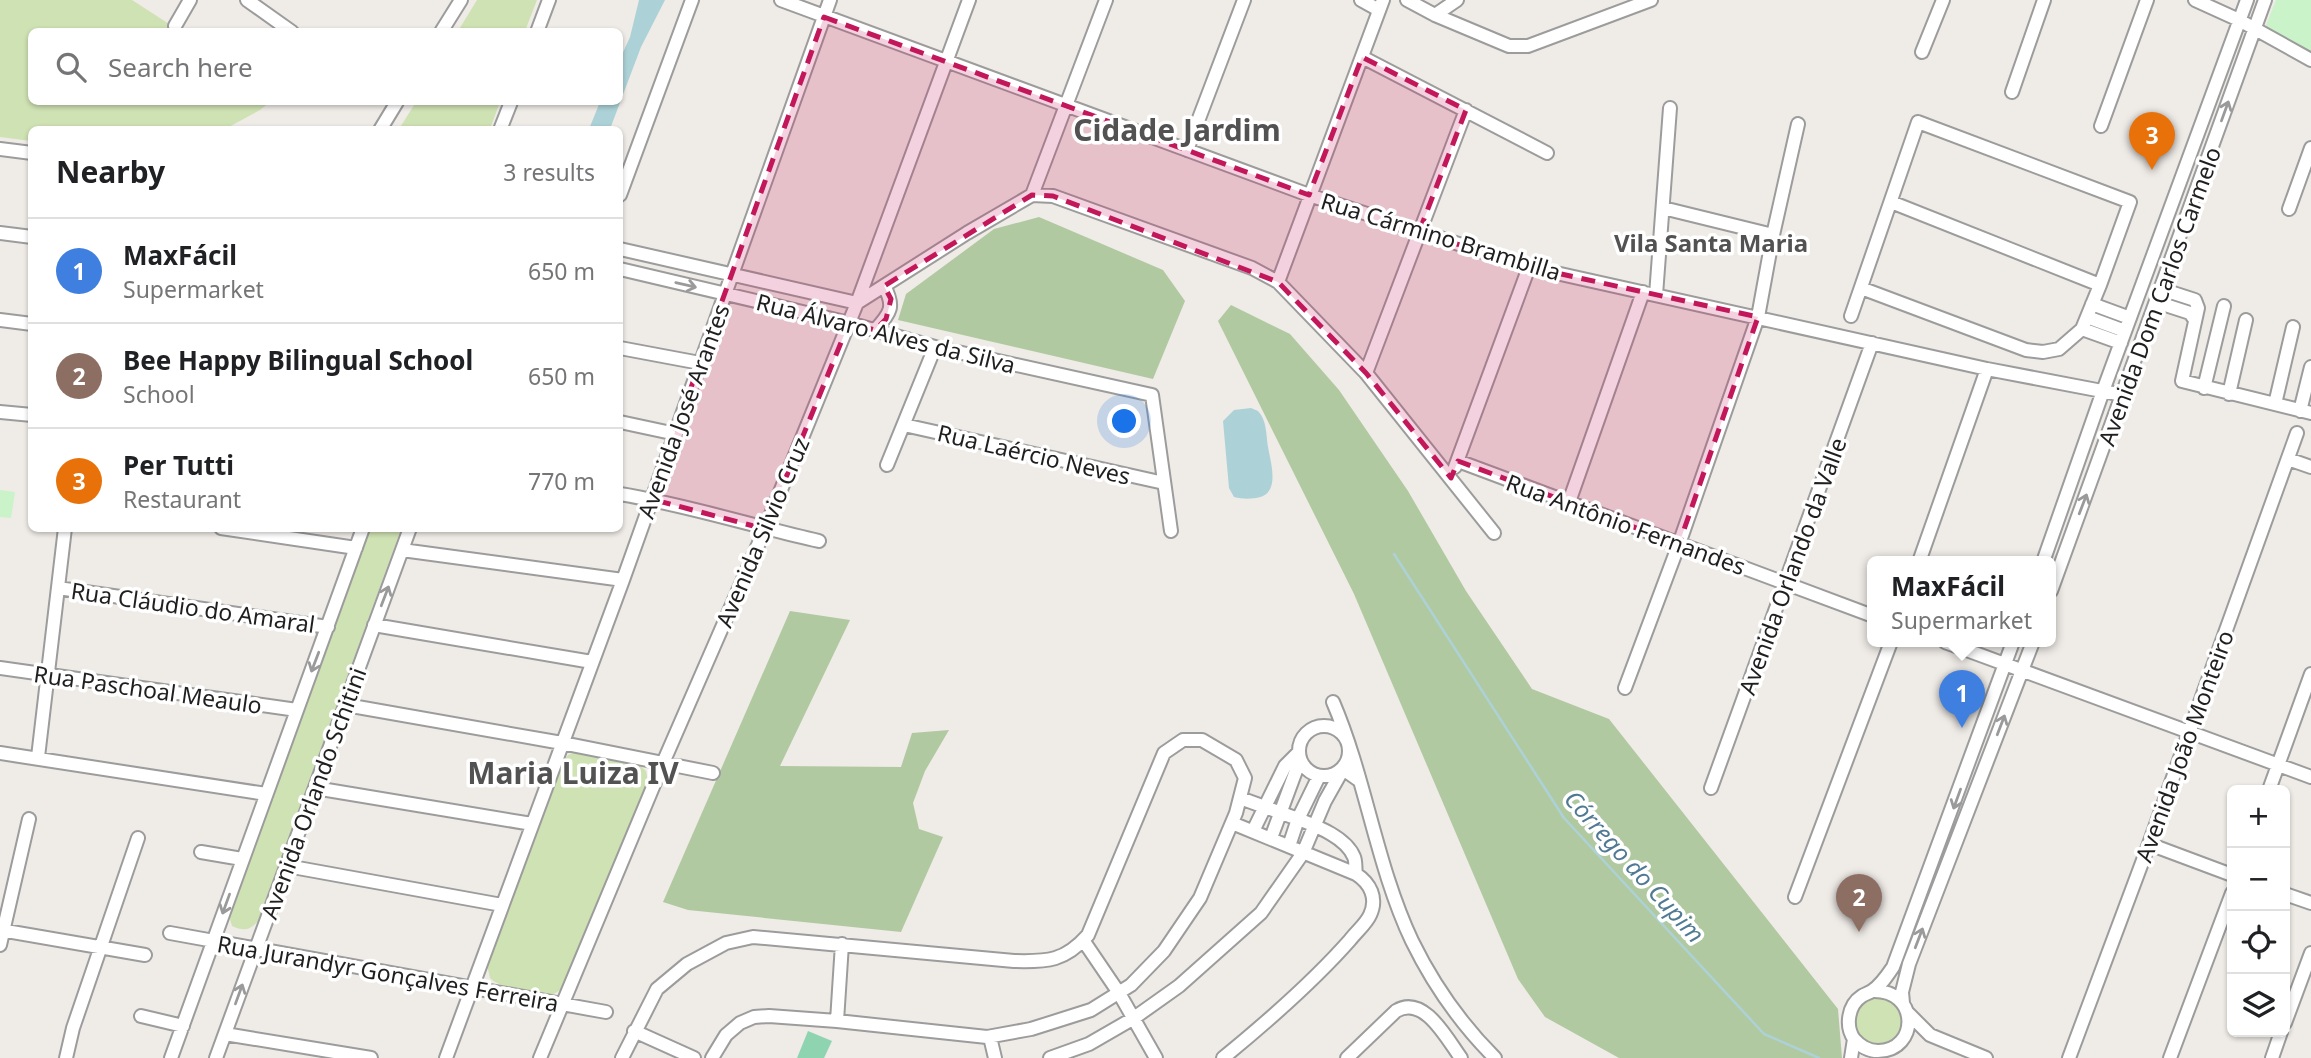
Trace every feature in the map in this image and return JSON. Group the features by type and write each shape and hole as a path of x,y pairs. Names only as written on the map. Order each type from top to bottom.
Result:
{"street":[{"path":"175,26 190,0"},
{"path":"247,0 286,28"},
{"path":"444,28 461,0"},
{"path":"538,28 549,0"},
{"path":"623,187 692,0"},
{"name":"Rua Cármino Brambilla","path":"781,0 1309,195 1529,267 1987,369 2123,396"},
{"name":"Avenida José Arantes","path":"446,1058 676,434 830,0"},
{"name":"Avenida Silvio Cruz","path":"540,1058 663,763 765,529 849,323 969,0"},
{"path":"1032,195 1106,0"},
{"path":"1187,150 1244,0"},
{"path":"1278,282 1381,5 1361,0"},
{"path":"1407,0 1435,15 1509,46 1528,46 1651,0"},
{"path":"1435,15 1457,0"},
{"path":"1922,52 1943,0"},
{"path":"2012,92 2044,0"},
{"path":"2101,126 2147,0"},
{"path":"2195,0 2239,20 2311,60"},
{"name":"Avenida Dom Carlos Carmelo","path":"2045,556 2247,0"},
{"name":"Avenida Dom Carlos Carmelo","path":"2056,578 2265,0"},
{"path":"1362,57 1547,153"},
{"path":"382,126 393,105"},
{"path":"501,126 509,105"},
{"path":"1569,502 1649,294 1663,208 1670,108"},
{"path":"1366,373 1466,110"},
{"path":"1852,316 1861,288 1919,122 2130,202 2087,317 2059,349 2043,352 2026,350 1861,288"},
{"path":"1625,688 1679,544 1758,317 1798,124"},
{"path":"2289,209 2311,148"},
{"path":"0,149 28,152"},
{"path":"2185,169 2202,175"},
{"path":"623,250 857,303 1032,195 1054,196 1251,268 1278,282 1366,373 1494,533"},
{"path":"1891,202 2100,285"},
{"path":"1663,208 1773,235"},
{"path":"0,233 28,236"},
{"path":"1451,478 1529,267"},
{"name":"Rua Álvaro Alves da Silva","path":"623,270 849,323 935,347 1152,396 1164,483"},
{"path":"875,330 886,319 890,310 891,299 884,286"},
{"path":"2161,289 2196,301 2198,308 2182,381 2306,412 2311,367"},
{"path":"2156,302 2190,313 2195,320"},
{"path":"2204,388 2224,306"},
{"path":"2087,317 2130,318"},
{"path":"2087,317 2123,337"},
{"path":"0,320 28,324"},
{"path":"2228,394 2246,320"},
{"path":"2275,404 2294,327"},
{"name":"Avenida Orlando da Valle","path":"1711,788 1872,343"},
{"path":"887,465 935,347"},
{"path":"623,349 699,363"},
{"path":"1921,556 1987,369"},
{"path":"0,412 28,415"},
{"path":"623,423 676,434"},
{"name":"Rua Laércio Neves","path":"904,425 1164,483"},
{"name":"Avenida João Monteiro","path":"2068,1058 2149,844 2297,433"},
{"path":"2288,459 2311,467"},
{"name":"Rua Antônio Fernandes","path":"1458,461 1867,614"},
{"path":"1164,483 1171,531"},
{"path":"623,494 819,541"},
{"path":"37,757 65,532"},
{"path":"248,532 356,548"},
{"name":"Avenida Orlando Schitini","path":"171,1058 362,532"},
{"name":"Avenida Orlando Schitini","path":"216,1058 409,532"},
{"path":"2050,542 2067,548"},
{"path":"402,550 623,580"},
{"name":"Rua Cláudio do Amaral","path":"58,587 328,626"},
{"path":"374,625 592,662"},
{"path":"1795,897 1889,647"},
{"path":"1959,647 2311,777"},
{"path":"1930,1035 1900,1041 1886,1050 1874,1051 1863,1047 1854,1039 1849,1028 1849,1016 1853,1005 1861,996 1872,991 1893,967 2012,647"},
{"path":"1886,1058 1909,1025 1903,987 1909,964 2031,647"},
{"name":"Rua Paschoal Meaulo","path":"0,668 297,710"},
{"path":"2271,785 2311,674"},
{"path":"1325,726 1334,714 1333,702 1349,745 1388,877 1412,939 1450,1005 1473,1036 1495,1058"},
{"path":"346,705 713,773"},
{"path":"1050,1058 1089,1044 1134,1018 1179,986 1261,913 1303,853 1325,801 1347,762 1349,745 1340,732 1325,726 1317,727 1304,736 1291,787 1271,838"},
{"path":"622,1058 657,989 687,964 726,943 753,937 1048,962 1075,950 1088,935 1164,752 1183,740 1202,740 1236,760 1245,778 1240,799 1199,898 1164,951 1131,985 1091,1010 1031,1029 990,1037 837,1021 754,1017 740,1023 726,1035 712,1058"},
{"path":"0,753 266,794"},
{"path":"1300,756 1305,768 1319,776 1328,777 1343,769"},
{"path":"1253,831 1285,766 1300,756"},
{"path":"1343,769 1360,781"},
{"path":"1289,846 1298,819 1319,776"},
{"path":"315,788 532,824"},
{"path":"1240,799 1315,826 1341,841 1354,856 1356,874"},
{"path":"0,945 29,819"},
{"path":"1223,1058 1252,1035 1337,955 1370,916 1374,901 1367,881 1356,874 1232,823"},
{"path":"66,1058 138,838"},
{"path":"2149,844 2227,873"},
{"path":"201,852 242,859"},
{"path":"287,866 502,905"},
{"path":"2290,896 2311,903"},
{"path":"2170,1058 2227,906"},
{"path":"2,930 145,955"},
{"name":"Rua Jurandyr Gonçalves Ferreira","path":"170,933 606,1012"},
{"path":"1083,940 1119,993 1156,1058"},
{"path":"837,1021 842,944"},
{"path":"2290,1010 2311,953"},
{"path":"1872,991 1895,995 1914,1021 1930,1035 1986,1058"},
{"path":"1347,1058 1404,1007 1422,1010 1461,1058"},
{"path":"141,1016 183,1026"},
{"path":"634,1031 694,1058"},
{"path":"225,1034 371,1058"},
{"path":"990,1037 995,1058"},
{"path":"2272,1058 2279,1037"},
{"path":"1851,1058 1854,1039"}],"highlighted area":[{"path":"824,17 1309,195 1362,57 1466,110 1419,232 1529,267 1758,317 1679,544 1458,461 1451,478 1366,373 1278,282 1053,196 1032,195 884,286 891,299 886,319 875,330 849,323 765,529 651,499"}],"green space":[{"path":"0,0 132,0 175,28 28,28 28,105 266,105 231,126 28,126 28,141 0,137"},
{"path":"477,0 537,0 526,28 460,28"},
{"path":"2276,0 2311,0 2311,55 2263,33"},
{"path":"414,105 499,105 491,126 401,126"},
{"path":"1039,217 1163,270 1185,301 1153,379 898,320 906,294 994,229"},
{"path":"1231,305 1290,334 1339,390 1408,491 1466,591 1532,689 1609,719 1838,1009 1842,1058 1619,1058 1545,1017 1518,979 1354,594 1218,321"},
{"path":"0,490 15,492 11,518 0,517"},
{"path":"368,532 400,532 258,921 249,928 236,928 232,926 228,912"},
{"path":"790,611 850,620 780,766 901,767 912,733 949,730 925,771 913,803 919,829 943,837 901,932 688,910 663,902"},
{"path":"578,751 637,763 646,771 648,781 564,986 549,995 527,993 494,981 490,978 487,965 561,763 568,755"},
{"path":"1871,996 1885,997 1893,1001 1900,1010 1903,1021 1901,1033 1894,1042 1872,1048 1854,1034 1858,1007"},
{"path":"808,1031 832,1041 824,1058 797,1058"}],"water":[{"path":"639,0 665,0 641,47 623,95 623,52 630,37"},
{"path":"599,105 619,105 611,126 590,126"},
{"path":"1251,408 1258,411 1265,423 1272,485 1264,496 1234,497 1229,488 1223,421 1234,410"}],"waterway":[{"name":"Córrego do Cupim","path":"1394,554 1564,818 1764,1034 1819,1058"}],"place":[{"name":"Per Tutti","path":"2152,170"},
{"name":"MaxFácil","path":"1962,728"},
{"name":"Bee Happy Bilingual School","path":"1859,932"}],"district":[{"name":"Cidade Jardim","path":"1177,129"},
{"name":"Vila Santa Maria","path":"1711,242"},
{"name":"Maria Luiza IV","path":"573,772"}]}
